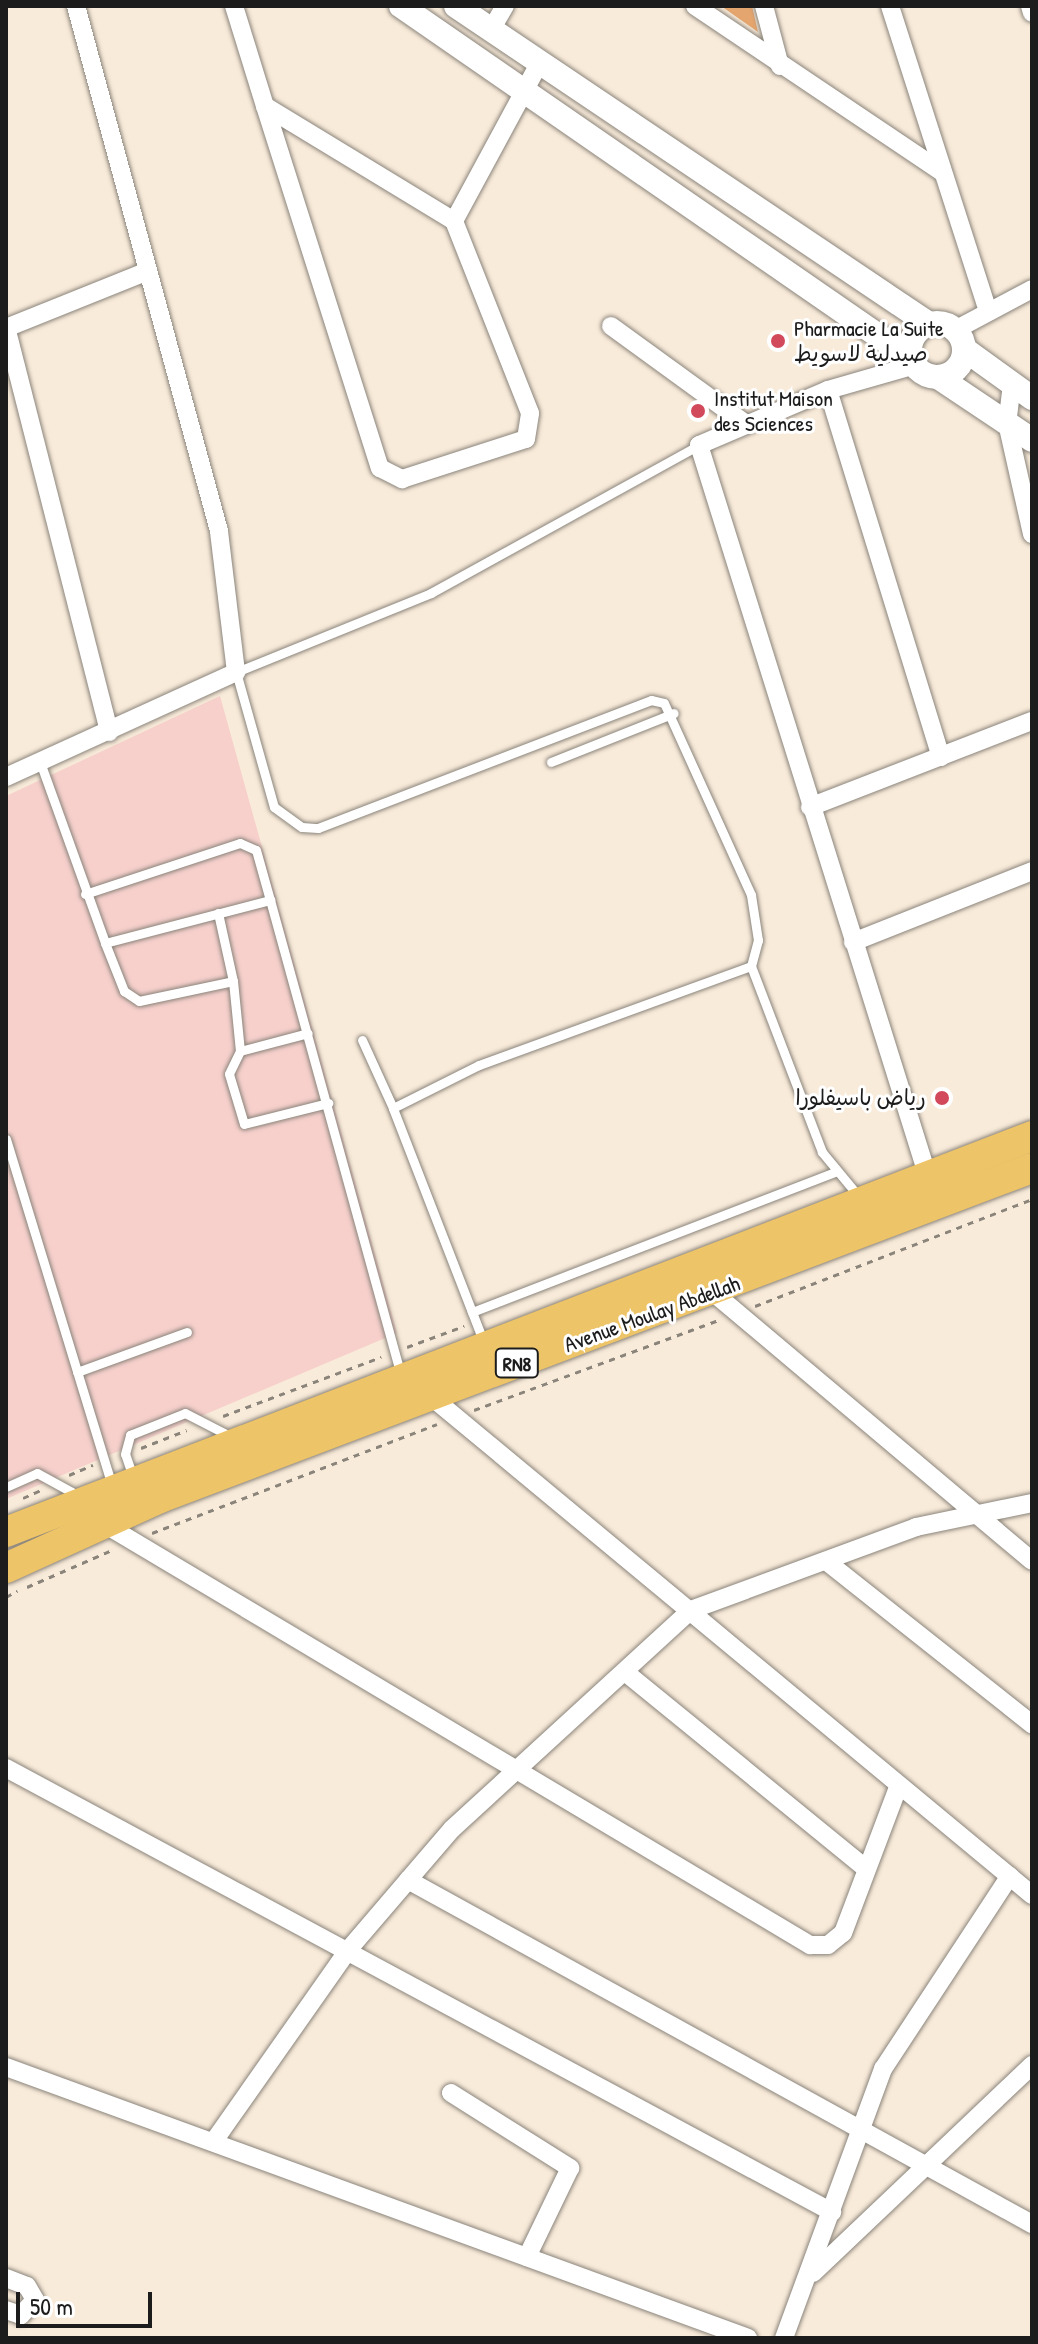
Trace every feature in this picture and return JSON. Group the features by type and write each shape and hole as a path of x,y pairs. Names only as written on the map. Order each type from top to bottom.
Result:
{"main road":[{"name":"Avenue Moulay Abdellah","path":"6,1532 81,1497 1032,1136"},
{"name":"Avenue Moulay Abdellah","path":"6,1568 101,1522 445,1408 726,1303 1032,1168"}],"street":[{"path":"6,777 236,672 219,531 76,6"},
{"path":"234,6 265,106 380,468 390,478 526,439 531,429 454,221 265,106"},
{"path":"401,6 914,362 1032,440"},
{"path":"456,6 929,324 960,339 1022,391 1007,423 1032,534"},
{"path":"491,30 505,6"},
{"path":"695,6 942,172"},
{"path":"764,6 780,66"},
{"path":"890,6 988,312"},
{"path":"1030,6 1032,13"},
{"path":"454,221 521,90 539,64"},
{"path":"109,732 6,328 148,271"},
{"path":"938,377 957,368 960,339 988,312 1032,289"},
{"path":"914,362 913,338 929,324"},
{"path":"611,326 743,422"},
{"path":"914,362 743,422 699,445 927,1174"},
{"path":"828,390 941,757"},
{"path":"810,807 1032,721"},
{"path":"853,942 1032,871"},
{"path":"726,1303 1032,1561"},
{"path":"445,1408 1032,1895"},
{"path":"214,2141 349,1949 408,1880 513,1769 691,1610 916,1527 1032,1503"},
{"path":"101,1522 810,1945 828,1945 843,1933 865,1868 899,1785"},
{"path":"826,1561 1032,1724"},
{"path":"625,1672 865,1868"},
{"path":"6,1768 349,1949 832,2212"},
{"path":"784,2338 813,2273 860,2123 902,2032 1010,1876"},
{"path":"408,1880 860,2123 1032,2224"},
{"path":"813,2273 932,2165 1032,2065"},
{"path":"6,2067 748,2338"},
{"path":"451,2093 570,2168 527,2257"},
{"path":"6,2278 27,2286 35,2300 21,2315 6,2310"}],"lane":[{"path":"699,445 431,593 236,672 274,807 302,827 318,828 651,700 674,713 751,895 758,940 751,966 822,1152 861,1200"},
{"path":"551,762 674,713"},
{"path":"40,762 85,894 124,991 139,1001 233,981"},
{"path":"85,894 240,843 256,850 401,1374"},
{"path":"105,943 270,900"},
{"path":"218,913 233,981 240,1051 229,1074 244,1124 328,1103"},
{"path":"393,1108 479,1065 751,966"},
{"path":"240,1051 308,1033"},
{"path":"362,1040 393,1108 484,1343"},
{"path":"6,1139 77,1372 122,1482"},
{"path":"472,1312 837,1171"},
{"path":"77,1372 187,1332"},
{"path":"122,1482 130,1435 185,1413 235,1439"},
{"path":"6,1487 37,1473 81,1497"}],"path":[{"path":"6,1597 445,1408 726,1303 1032,1199"}],"shaded area":[{"path":"220,696 397,1333 6,1499 6,796"}],"building":[{"path":"721,6 752,6 758,32"}],"place":[{"name":"Pharmacie La Suite صيدلية لاسويط","path":"778,341"},
{"name":"Institut Maison des Sciences","path":"698,411"},
{"name":"رياض باسيفلورا","path":"942,1098"}]}
